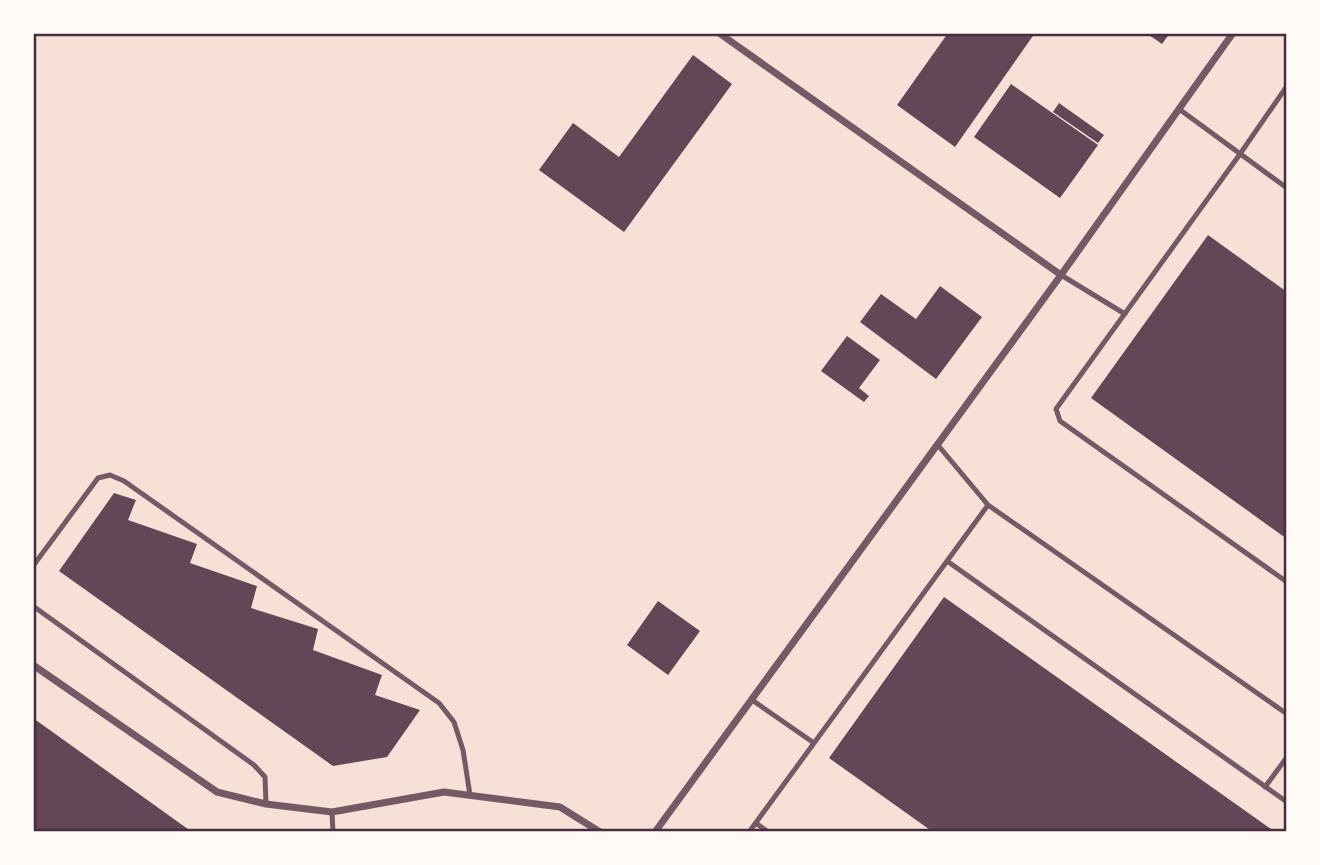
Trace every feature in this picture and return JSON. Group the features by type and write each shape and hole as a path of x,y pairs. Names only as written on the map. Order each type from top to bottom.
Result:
{"street":[{"path":"719,33 1061,275"},
{"path":"655,832 1061,275 1233,33"},
{"path":"33,665 218,792 266,804 332,812 444,792 560,807 600,832"}],"lane":[{"path":"1287,86 1056,409 1060,421 1287,582"},
{"path":"1179,109 1287,188"},
{"path":"1061,275 1125,314"},
{"path":"937,444 988,505 1287,714"},
{"path":"33,566 97,478 110,475 124,481 439,703 454,722 463,750 470,795"},
{"path":"749,832 988,505"},
{"path":"947,561 1287,802"},
{"path":"33,606 254,765 265,777 266,804"},
{"path":"752,699 814,743"},
{"path":"1265,787 1287,757"},
{"path":"332,812 333,832"},
{"path":"755,823 768,832"}],"building":[{"path":"948,33 1035,33 955,147 897,105"},
{"path":"1146,33 1170,33 1162,44"},
{"path":"693,55 732,84 624,232 539,170 573,123 619,157"},
{"path":"1011,84 1098,145 1060,198 974,137"},
{"path":"1059,103 1104,135 1098,143 1053,112"},
{"path":"1208,235 1287,292 1287,539 1091,398"},
{"path":"940,286 982,317 936,379 860,322 881,294 916,319"},
{"path":"847,336 880,360 859,388 869,396 864,402 821,371"},
{"path":"114,493 136,500 128,520 197,544 190,563 257,586 251,608 318,629 313,650 382,675 375,695 420,710 387,757 333,766 59,571"},
{"path":"944,597 1275,832 933,832 829,758"},
{"path":"658,601 700,631 668,675 627,645"},
{"path":"33,718 192,832 33,832"}]}
